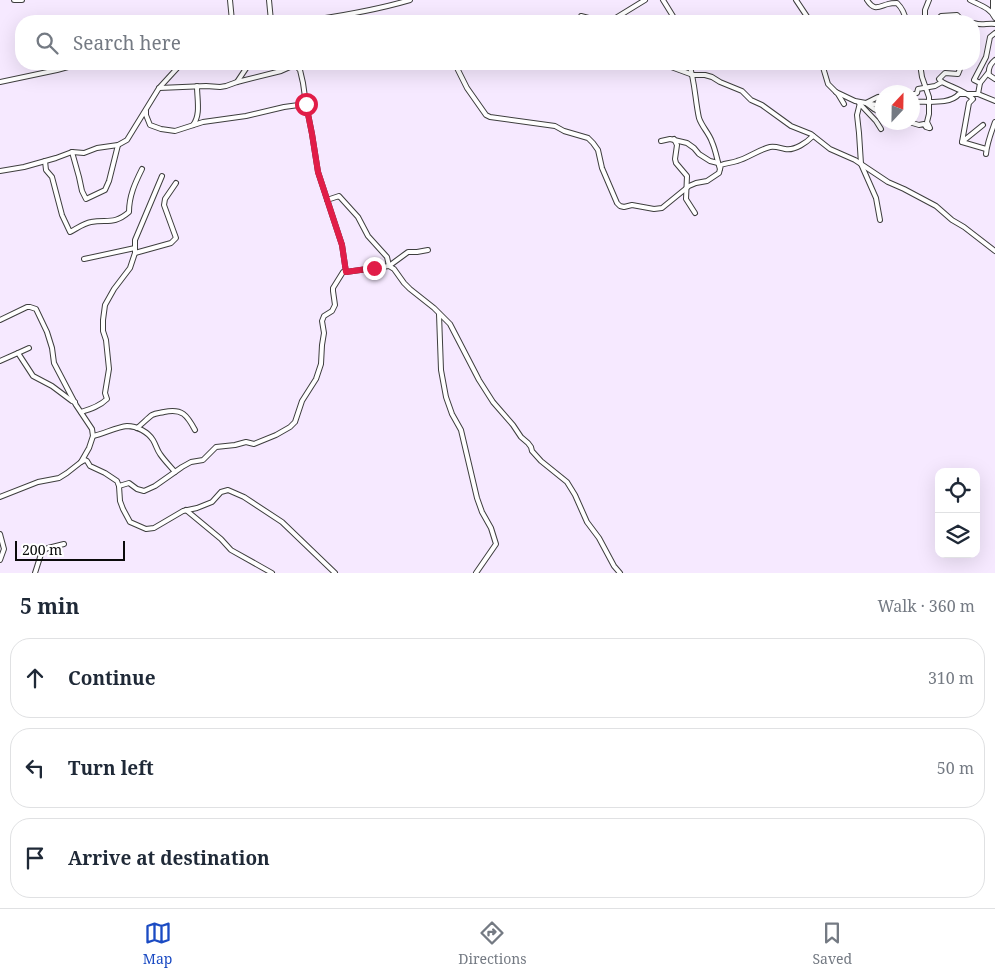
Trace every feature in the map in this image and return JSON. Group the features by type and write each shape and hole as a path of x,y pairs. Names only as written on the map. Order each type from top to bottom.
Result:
{"street":[{"path":"14,0 22,0"},
{"path":"230,0 231,15"},
{"path":"269,0 270,15"},
{"path":"355,15 410,0"},
{"path":"622,15 645,0"},
{"path":"663,0 672,15"},
{"path":"796,0 806,15"},
{"path":"867,0 871,6 876,7 897,3 905,15"},
{"path":"925,15 925,10 929,0"},
{"path":"970,0 987,9 994,16"},
{"path":"993,0 994,16"},
{"path":"980,25 995,24"},
{"path":"980,68 986,57 990,37 995,32"},
{"path":"978,94 980,83 995,60"},
{"path":"0,82 57,70"},
{"path":"0,171 24,167 72,152 84,152 118,145 130,136 159,88 176,70"},
{"path":"237,82 245,70"},
{"path":"159,88 220,87 283,70"},
{"path":"300,70 304,82 318,172 342,245 346,272"},
{"path":"457,70 466,88 486,115 555,126 564,131 588,138 598,150 602,168 617,203 624,207 632,205 654,209 662,208 686,189 719,173 721,166 725,163 737,161 770,147 776,146 788,150 792,149 807,142 813,136"},
{"path":"679,70 693,75 712,77 742,91 751,100 762,105 791,126 813,136 888,182 936,206 952,220 995,250"},
{"path":"691,70 702,126 713,143 720,168"},
{"path":"824,70 828,84 844,104"},
{"path":"920,125 924,124 930,128 927,122 929,114 928,93 921,70"},
{"path":"960,70 958,74 945,73 939,80 968,94 972,99 968,103 962,142"},
{"path":"979,70 974,80 980,83"},
{"path":"988,73 995,79"},
{"path":"920,88 935,86 942,82"},
{"path":"193,125 198,113 197,86"},
{"path":"836,92 857,102 875,105"},
{"path":"920,102 946,102 959,94 978,94 995,100"},
{"path":"866,103 875,98"},
{"path":"857,102 875,120"},
{"path":"857,102 861,164 876,198 880,220"},
{"path":"866,103 875,110"},
{"path":"146,109 146,116 150,124 161,129 175,131 203,122 306,104"},
{"path":"986,154 987,142 995,122"},
{"path":"962,142 983,125"},
{"path":"661,141 670,138 687,143 699,154 710,161 718,163"},
{"path":"674,140 677,145 675,160 687,176 686,199 694,213"},
{"path":"962,142 986,149"},
{"path":"72,152 80,177 82,192 86,199 105,190 110,181 118,145"},
{"path":"45,161 46,170 52,177 62,215 70,232 90,222 108,222 122,218 128,212 129,202 142,169"},
{"path":"82,412 96,407 107,399 105,392 109,369 106,340 103,331 105,306 114,289 130,268 135,250 135,240 162,176"},
{"path":"84,260 171,242 176,238 164,205 165,199 176,183"},
{"path":"327,200 339,196 346,202 358,217 368,236 388,257 389,266"},
{"path":"119,486 130,483 137,489 144,491 155,486 191,462 203,460 216,447 246,442 254,444 276,435 295,422 302,401 316,379 321,364 324,333 322,321 324,316 332,311 335,305 333,288 343,272 389,266 408,252 428,250"},
{"path":"389,266 394,269 410,289 450,324 493,402 541,461 567,482 587,522 620,573"},
{"path":"0,320 27,307 36,309 47,332 54,363 92,429 93,436 90,448 81,462 59,478 38,482 0,497"},
{"path":"440,314 441,370 446,397 452,414 461,430 479,505 491,528 496,544 476,573"},
{"path":"0,361 29,348"},
{"path":"18,353 33,376 75,402"},
{"path":"138,428 151,415 171,410 186,414 195,430"},
{"path":"93,436 126,426 138,428 149,434 159,453 175,472"},
{"path":"81,462 87,461 90,466 117,481 123,510 130,522 143,528 154,528 183,511 212,502 221,492 228,490 244,497 282,522 335,573"},
{"path":"186,510 231,550 272,573"},
{"path":"0,534 4,549 0,560"},
{"path":"36,573 42,551 64,544"}],"route":[{"path":"306,104 318,172 338,230 346,272 374,268"}]}
